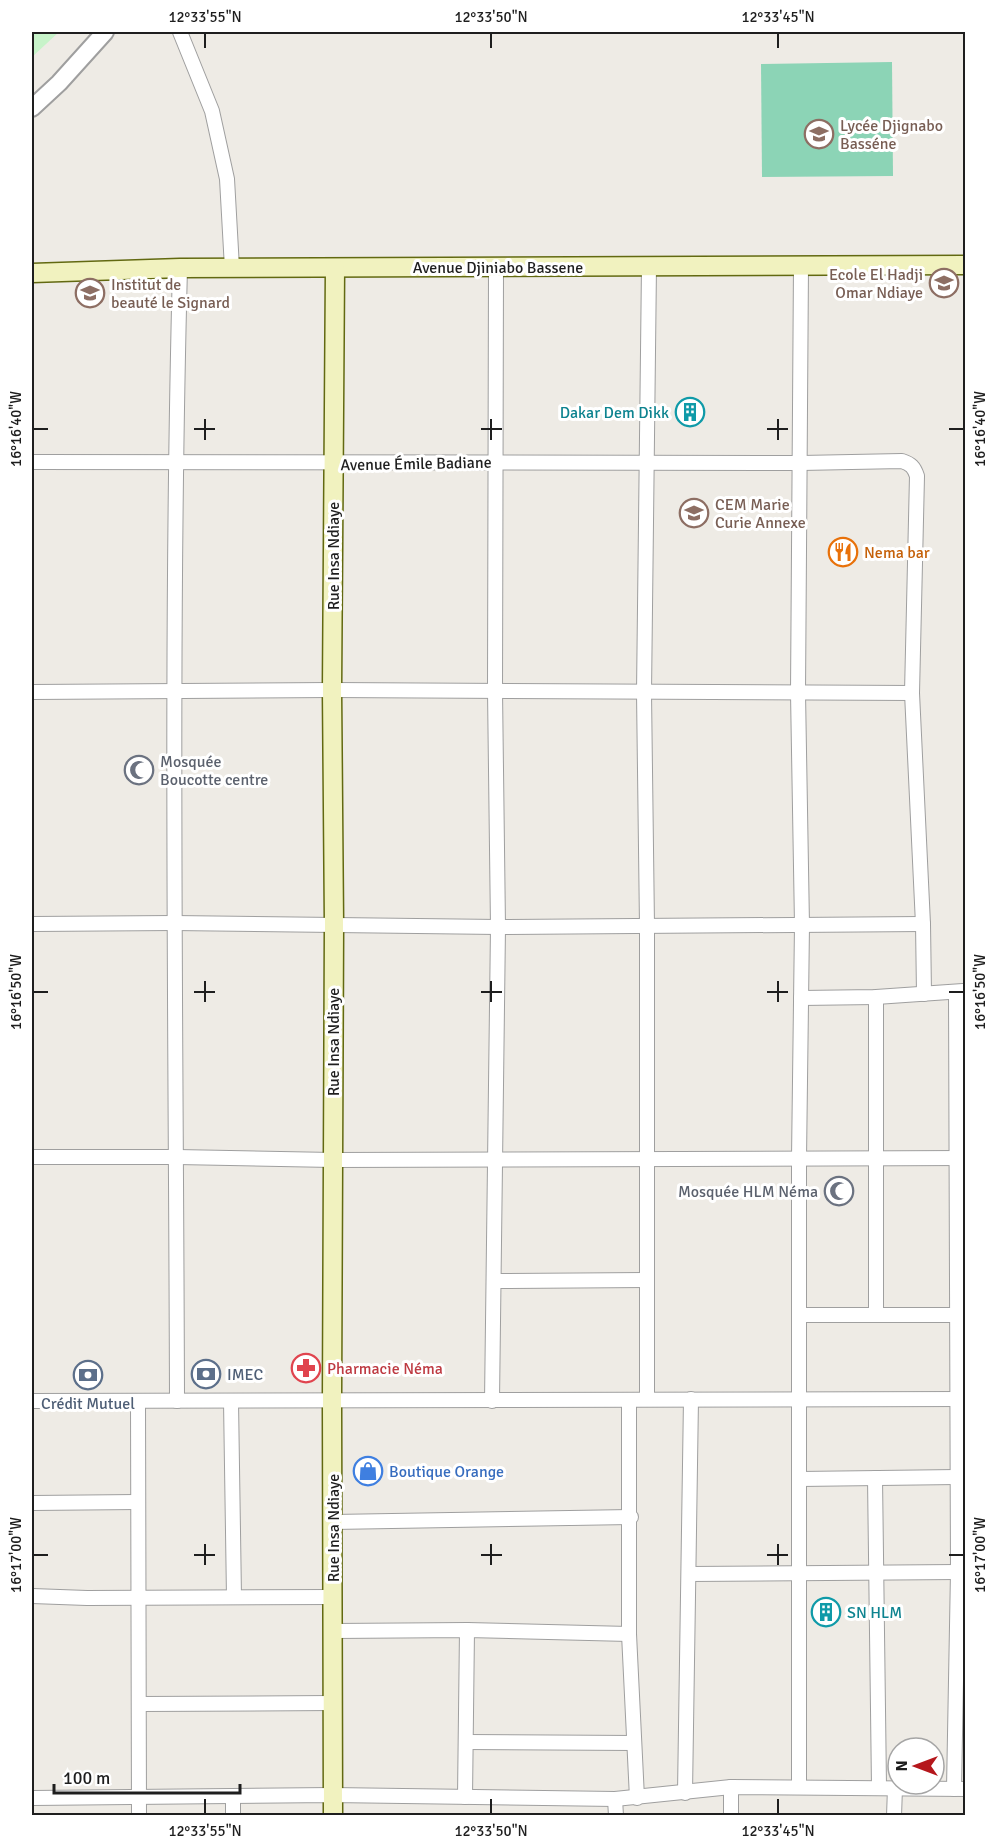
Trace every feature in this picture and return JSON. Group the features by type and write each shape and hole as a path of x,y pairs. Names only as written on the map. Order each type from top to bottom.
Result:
{"main road":[{"name":"Avenue Djiniabo Bassene","path":"32,273 180,268 966,265"},
{"name":"Rue Insa Ndiaye","path":"333,1815 332,690 335,268"}],"street":[{"path":"32,108 66,76 105,32"},
{"path":"180,32 212,111 227,179 232,268"},
{"path":"799,1787 802,925 798,693 801,265"},
{"path":"647,1399 647,926 644,693 649,266"},
{"path":"177,1401 173,691 180,268"},
{"path":"492,1401 498,927 495,691 496,268"},
{"name":"Avenue Émile Badiane","path":"32,462 333,464 902,461 914,468 917,476 912,693"},
{"path":"32,692 332,690 912,693 924,994"},
{"path":"32,924 334,924 498,927 923,924"},
{"path":"801,998 876,997 961,992 961,1399 957,1477 958,1572 961,1596 960,1789"},
{"path":"876,997 874,1158 876,1314"},
{"path":"32,1157 333,1160 960,1158"},
{"path":"494,1281 646,1280"},
{"path":"800,1315 961,1315"},
{"path":"685,1793 691,1399"},
{"path":"32,1401 961,1399"},
{"path":"629,1400 631,1517 629,1634 637,1798"},
{"path":"138,1401 139,1815"},
{"path":"231,1401 234,1596"},
{"path":"800,1479 957,1477"},
{"path":"875,1478 879,1787"},
{"path":"32,1503 137,1503"},
{"path":"333,1522 631,1517"},
{"path":"688,1574 958,1572"},
{"path":"32,1596 333,1597"},
{"path":"334,1631 467,1630 629,1634"},
{"path":"465,1797 467,1630"},
{"path":"140,1704 333,1703"},
{"path":"466,1742 634,1743"},
{"path":"731,1786 731,1815"},
{"path":"32,1798 332,1795 615,1799 685,1793 731,1786 886,1787"},
{"path":"894,1815 895,1796"},
{"path":"232,1797 232,1815"},
{"path":"615,1799 616,1815"}],"green space":[{"path":"32,32 59,32 32,57"},
{"path":"892,62 893,176 762,177 761,64"}],"place":[{"name":"Lycée Djignabo Basséne","path":"819,134"},
{"name":"Ecole El Hadji Omar Ndiaye","path":"944,283"},
{"name":"Institut de beauté le Signard","path":"90,293"},
{"name":"Dakar Dem Dikk","path":"690,412"},
{"name":"CEM Marie Curie Annexe","path":"694,513"},
{"name":"Nema bar","path":"843,552"},
{"name":"Mosquée Boucotte centre","path":"139,770"},
{"name":"Mosquée HLM Néma","path":"839,1191"},
{"name":"Pharmacie Néma","path":"306,1368"},
{"name":"IMEC","path":"206,1374"},
{"name":"Crédit Mutuel","path":"88,1375"},
{"name":"Boutique Orange","path":"368,1471"},
{"name":"SN HLM","path":"826,1612"}]}
